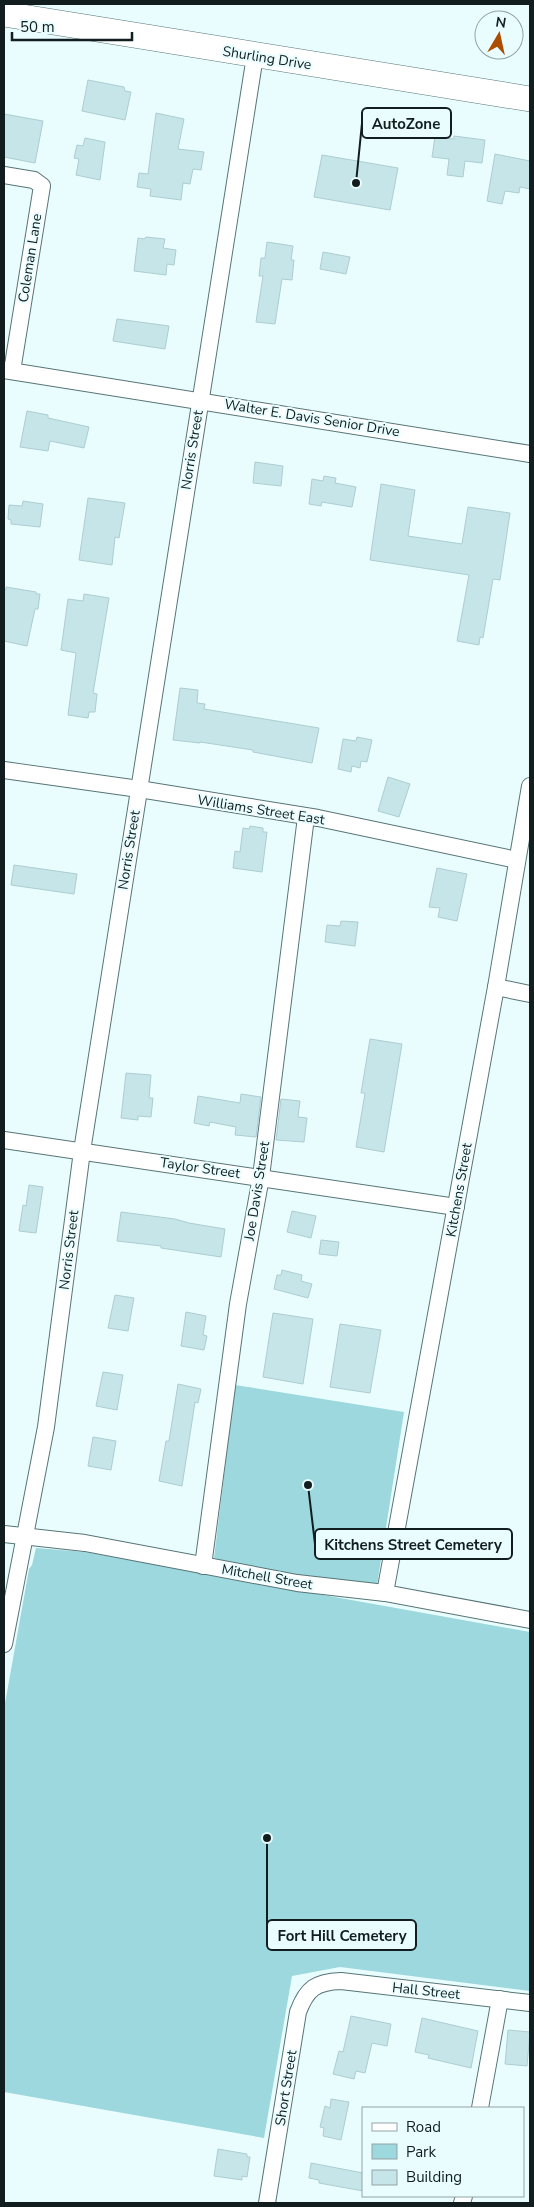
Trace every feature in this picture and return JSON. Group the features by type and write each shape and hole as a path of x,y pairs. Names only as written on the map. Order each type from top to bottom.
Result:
{"main road":[{"name":"Shurling Drive","path":"4,14 530,99"}],"street":[{"name":"Norris Street","path":"4,1644 46,1427 82,1151 255,56"},
{"name":"Coleman Lane","path":"4,174 34,180 42,186 8,371"},
{"name":"Walter E. Davis Senior Drive","path":"8,371 200,400 530,454"},
{"name":"Williams Street East","path":"4,770 139,789 306,817 517,860"},
{"name":"Kitchens Street","path":"385,1593 496,987 530,786"},
{"name":"Joe Davis Street","path":"204,1566 238,1304 261,1177 306,817"},
{"path":"496,987 530,994"},
{"name":"Taylor Street","path":"4,1140 456,1207"},
{"name":"Mitchell Street","path":"4,1534 85,1543 297,1583 385,1593 530,1620"},
{"name":"Hall Street","path":"322,1982 341,1982 530,2003"},
{"name":"Short Street","path":"267,2203 298,2012 302,2001 309,1991 322,1982"},
{"path":"480,2107 500,1999"}],"green space":[{"path":"235,1385 404,1412 377,1585 252,1570 214,1558"},
{"path":"36,1548 85,1552 530,1632 530,1991 340,1967 292,1976 264,2138 4,2092 4,1709 29,1569 32,1565"}],"building":[{"path":"88,80 124,87 125,91 131,92 125,120 82,111"},
{"path":"156,113 184,119 178,149 204,152 201,170 193,169 190,184 183,183 181,200 150,196 151,189 137,187 139,173 148,174"},
{"path":"4,114 43,121 35,163 4,157"},
{"path":"454,136 485,140 482,163 465,161 463,177 447,175 449,159 432,157 435,137 454,139"},
{"path":"85,138 105,142 100,180 76,175 79,159 74,158 77,145 83,146"},
{"path":"495,154 530,161 530,189 520,187 519,193 505,191 502,204 487,201"},
{"path":"322,155 398,168 390,210 314,197"},
{"path":"146,237 165,239 163,248 176,250 174,265 167,264 166,275 134,271 138,238 144,239"},
{"path":"267,242 293,246 291,260 294,260 292,280 282,279 275,324 256,322 263,276 259,276 261,258 265,258"},
{"path":"323,252 350,257 346,274 320,269"},
{"path":"117,319 169,326 165,349 113,341"},
{"path":"27,411 48,415 48,418 89,427 84,448 50,441 48,451 20,447"},
{"path":"255,462 283,466 281,486 253,483"},
{"path":"324,476 336,478 335,483 356,487 352,507 322,502 321,506 309,504 312,479 323,481"},
{"path":"381,484 415,490 408,536 462,544 468,507 510,513 500,580 493,579 483,638 480,637 479,645 457,641 469,575 370,560"},
{"path":"88,498 125,503 119,538 115,537 112,565 79,560"},
{"path":"23,501 43,504 40,527 11,524 11,520 8,519 9,505 22,506"},
{"path":"6,587 40,594 38,609 35,609 27,646 4,641 4,590 6,590"},
{"path":"84,594 109,598 93,693 97,694 95,712 89,712 88,718 68,715 76,653 61,650 68,599 83,601"},
{"path":"180,688 198,690 197,703 205,704 204,709 319,728 312,763 253,752 253,750 173,740"},
{"path":"357,737 372,740 367,762 361,761 360,768 352,766 351,772 338,769 343,739 356,741"},
{"path":"388,777 410,784 399,817 378,811"},
{"path":"250,826 263,828 263,832 267,832 262,872 233,868 235,851 240,852 243,828 249,829"},
{"path":"14,865 77,874 74,894 11,885"},
{"path":"437,868 467,874 457,921 438,917 440,908 429,907"},
{"path":"341,921 358,922 355,946 325,942 327,925 340,926"},
{"path":"370,1039 402,1044 384,1152 356,1147 365,1093 361,1093"},
{"path":"126,1073 151,1075 149,1098 153,1098 151,1117 138,1116 138,1120 121,1118"},
{"path":"241,1094 261,1097 256,1137 235,1135 236,1127 210,1122 209,1126 194,1123 198,1096 240,1103"},
{"path":"281,1099 300,1101 298,1117 307,1118 304,1142 276,1140"},
{"path":"29,1185 43,1187 36,1233 19,1231 23,1205 26,1206"},
{"path":"292,1211 316,1216 311,1238 287,1232"},
{"path":"121,1212 175,1219 225,1229 221,1257 161,1248 161,1246 117,1241"},
{"path":"321,1240 339,1242 337,1256 319,1254"},
{"path":"282,1270 302,1275 301,1281 312,1284 308,1298 274,1289 277,1275 281,1275"},
{"path":"115,1295 134,1298 128,1331 108,1328"},
{"path":"186,1312 206,1316 203,1335 207,1336 204,1350 181,1346"},
{"path":"273,1313 313,1319 303,1384 263,1377"},
{"path":"340,1324 381,1330 370,1393 330,1387"},
{"path":"103,1372 123,1375 117,1410 96,1406"},
{"path":"178,1384 201,1389 198,1403 195,1402 182,1486 159,1481 166,1441 169,1441"},
{"path":"93,1437 116,1441 111,1470 88,1466"},
{"path":"351,2016 391,2024 387,2046 372,2043 365,2073 356,2071 354,2079 333,2074 339,2051 343,2052"},
{"path":"422,2018 478,2031 471,2068 428,2058 429,2055 415,2052"},
{"path":"508,2030 530,2032 527,2066 505,2064"},
{"path":"331,2099 349,2102 341,2140 323,2136 324,2128 320,2127 325,2106 330,2108"},
{"path":"218,2149 247,2154 247,2157 250,2157 247,2177 242,2176 242,2180 214,2176"},
{"path":"311,2163 362,2173 362,2191 319,2183 319,2180 309,2178"}],"place":[{"name":"AutoZone","path":"356,183"},
{"name":"Kitchens Street Cemetery","path":"308,1485"},
{"name":"Fort Hill Cemetery","path":"267,1838"}]}
